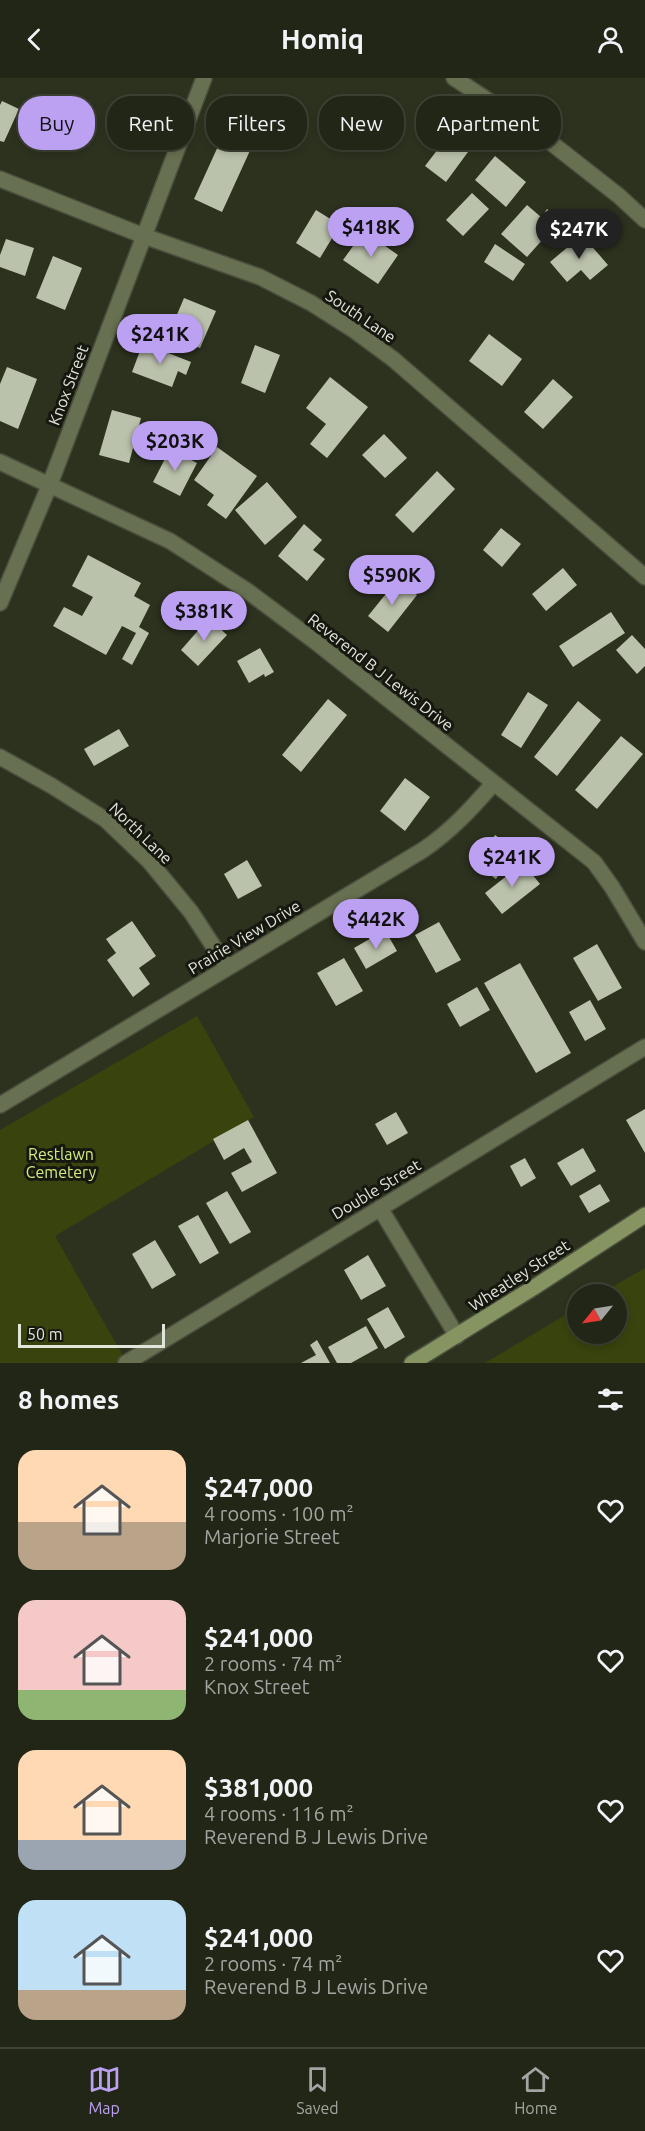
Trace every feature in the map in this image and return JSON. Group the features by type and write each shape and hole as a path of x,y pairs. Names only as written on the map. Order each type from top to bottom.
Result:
{"main road":[{"name":"Wheatley Street","path":"412,1363 645,1215"}],"street":[{"name":"Knox Street","path":"0,603 50,484 204,78"},
{"path":"454,78 545,138 619,196 645,220"},
{"name":"South Lane","path":"0,179 144,236 260,277 311,303 393,359 645,577"},
{"name":"Reverend B J Lewis Drive","path":"0,462 170,541 246,590 317,643 493,784 531,810 594,862 645,942"},
{"name":"North Lane","path":"0,757 106,820 148,861 184,904 227,967"},
{"name":"Prairie View Drive","path":"0,1105 423,850 446,834 493,784"},
{"name":"Double Street","path":"126,1363 645,1047"},
{"path":"380,1208 457,1336"}],"green space":[{"name":"Restlawn Cemetery","path":"197,1016 254,1117 55,1236 127,1363 0,1363 0,1130"},
{"path":"645,1268 645,1363 485,1363 567,1314 567,1344 627,1344 627,1284 617,1284"}],"building":[{"path":"2,101 18,109 4,142 0,141"},
{"path":"216,150 250,150 222,212 194,199"},
{"path":"437,150 466,150 468,152 446,182 425,166"},
{"path":"495,156 526,182 506,207 475,180"},
{"path":"472,193 489,209 463,236 446,220"},
{"path":"527,205 541,217 547,209 560,220 527,257 501,234"},
{"path":"316,210 340,225 320,258 296,243"},
{"path":"364,231 398,255 378,284 343,260"},
{"path":"582,235 608,265 590,280 581,270 567,282 550,262"},
{"path":"6,239 34,248 25,276 0,267 0,255"},
{"path":"495,244 525,264 513,281 484,262"},
{"path":"53,256 82,268 65,310 36,298"},
{"path":"184,298 216,311 200,348 186,342 190,332 173,324"},
{"path":"489,334 522,359 502,386 469,361"},
{"path":"143,343 191,362 186,375 178,371 172,387 132,372"},
{"path":"255,345 280,355 265,393 241,383"},
{"path":"7,367 37,379 18,429 0,421 0,384"},
{"path":"330,377 368,407 327,458 310,444 326,424 306,408"},
{"path":"553,379 573,397 543,429 524,412"},
{"path":"112,410 141,418 129,463 99,455"},
{"path":"384,434 407,458 385,478 362,455"},
{"path":"217,447 257,476 226,519 207,505 214,495 194,480"},
{"path":"170,449 197,463 180,496 153,482"},
{"path":"437,471 455,489 413,533 395,515"},
{"path":"267,482 297,517 265,545 235,510"},
{"path":"304,524 322,540 313,550 325,559 307,581 278,556"},
{"path":"501,528 521,544 502,567 483,550"},
{"path":"88,555 141,583 134,596 150,605 139,627 149,633 132,665 122,659 136,633 122,626 106,655 53,626 64,607 82,616 93,597 72,586"},
{"path":"563,568 577,585 546,611 532,594"},
{"path":"397,580 417,595 388,632 368,616"},
{"path":"611,612 625,633 573,667 559,646"},
{"path":"209,618 227,635 198,666 181,650"},
{"path":"632,635 645,649 645,666 637,674 616,650"},
{"path":"260,648 274,672 265,677 264,674 249,683 237,661"},
{"path":"528,692 548,705 521,748 501,735"},
{"path":"328,699 347,715 301,772 282,755"},
{"path":"578,701 601,720 557,776 534,757"},
{"path":"119,729 129,746 94,766 84,749"},
{"path":"621,736 643,754 597,809 575,790"},
{"path":"405,778 430,797 405,831 380,811"},
{"path":"495,835 515,849 496,879 476,865"},
{"path":"247,860 262,886 238,899 224,874"},
{"path":"523,863 540,884 502,914 485,893"},
{"path":"132,921 156,956 139,968 150,984 133,997 107,960 116,953 106,939"},
{"path":"439,922 461,960 436,973 415,935"},
{"path":"385,930 397,951 366,969 354,948"},
{"path":"597,944 622,988 598,1001 573,958"},
{"path":"344,958 363,991 336,1006 317,973"},
{"path":"520,963 571,1053 536,1073 484,983"},
{"path":"477,987 490,1010 460,1027 447,1004"},
{"path":"590,1000 606,1029 585,1041 569,1012"},
{"path":"645,1109 645,1153 626,1120"},
{"path":"396,1112 408,1133 387,1145 375,1124"},
{"path":"248,1120 277,1173 242,1192 231,1173 252,1162 244,1148 224,1160 213,1139"},
{"path":"583,1148 596,1171 571,1186 557,1163"},
{"path":"525,1158 536,1178 521,1187 510,1166"},
{"path":"600,1184 610,1201 589,1213 579,1196"},
{"path":"227,1191 251,1232 230,1244 206,1203"},
{"path":"198,1215 219,1253 200,1264 178,1226"},
{"path":"155,1240 176,1275 152,1289 132,1254"},
{"path":"368,1255 386,1286 361,1300 344,1270"},
{"path":"388,1307 405,1337 385,1349 367,1319"},
{"path":"366,1326 378,1348 351,1363 337,1363 328,1347"},
{"path":"317,1340 330,1363 301,1363 316,1355 310,1345"}]}
